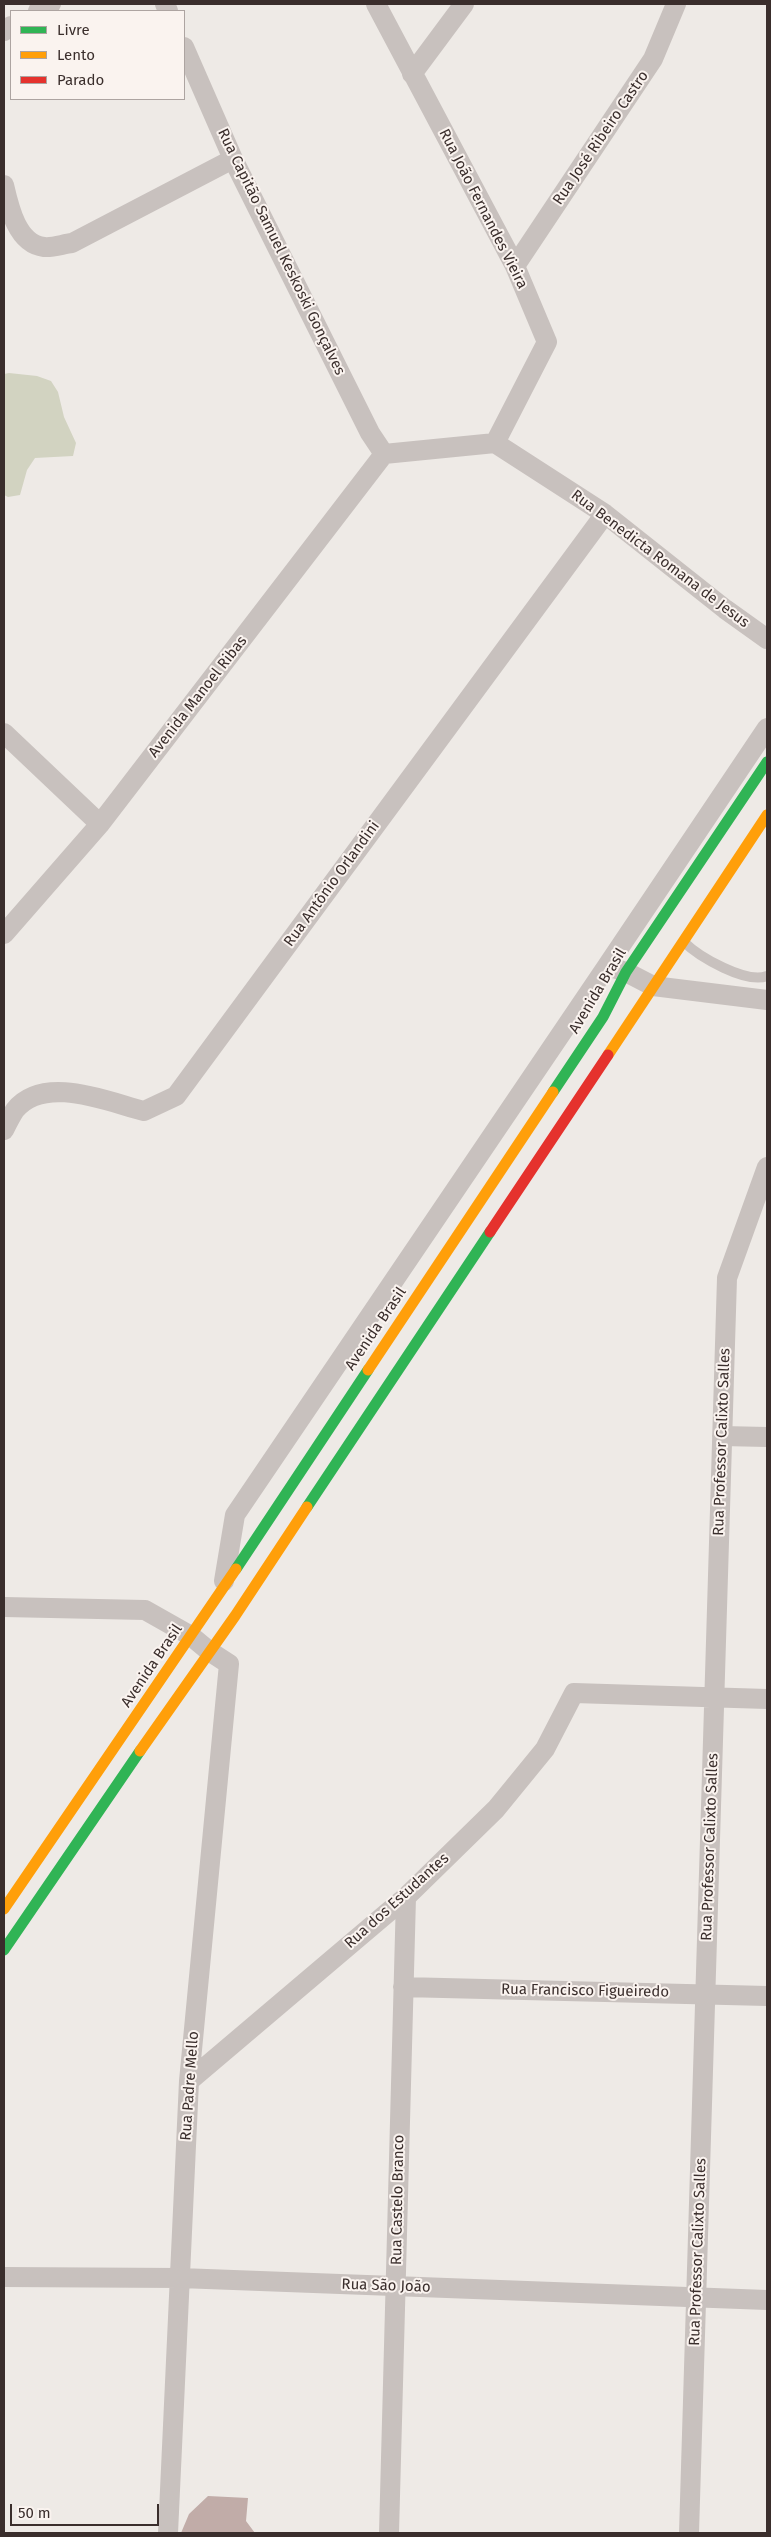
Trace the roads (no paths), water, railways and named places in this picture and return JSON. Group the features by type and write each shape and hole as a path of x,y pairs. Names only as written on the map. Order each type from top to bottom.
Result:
{"main road":[{"name":"Avenida Brasil","path":"4,1950 235,1616 612,1026 626,972 767,762"},
{"name":"Avenida Brasil","path":"4,1908 191,1636 223,1586 612,1026 654,986 767,815"}],"street":[{"path":"40,10 51,4"},
{"name":"Rua João Fernandes Vieira","path":"376,4 515,266 546,342 495,443"},
{"path":"412,74 464,4"},
{"name":"Rua José Ribeiro Castro","path":"515,266 653,59 676,4"},
{"name":"Rua Capitão Samuel Keskoski Gonçalves","path":"185,49 233,159 370,433 384,454"},
{"path":"4,184 11,212 24,235 35,245 47,248 72,243 233,159"},
{"path":"384,454 495,443"},
{"name":"Rua Benedicta Romana de Jesus","path":"495,443 605,514 725,609 767,639"},
{"name":"Avenida Manoel Ribas","path":"4,934 100,824 384,454"},
{"name":"Rua Antônio Orlandini","path":"4,1130 16,1109 35,1095 66,1090 144,1111 176,1096 605,514"},
{"path":"235,1616 223,1586 235,1516 767,728"},
{"path":"4,733 100,824"},
{"path":"607,966 626,972 654,986 767,1000"},
{"name":"Rua Professor Calixto Salles","path":"689,2533 727,1278 766,1172"},
{"path":"722,1436 767,1437"},
{"path":"4,1607 145,1610 191,1636 209,1651 230,1664"},
{"name":"Rua Padre Mello","path":"168,2533 189,2081 235,1616"},
{"name":"Rua dos Estudantes","path":"189,2081 406,1897 496,1809 539,1757 574,1693 714,1697"},
{"path":"714,1697 767,1699"},
{"name":"Rua Castelo Branco","path":"389,2533 406,1897"},
{"name":"Rua Francisco Figueiredo","path":"404,1987 767,1996"},
{"name":"Rua São João","path":"4,2277 180,2278 767,2300"}],"lane":[{"path":"683,941 694,952 720,968 760,978 767,976"}]}
